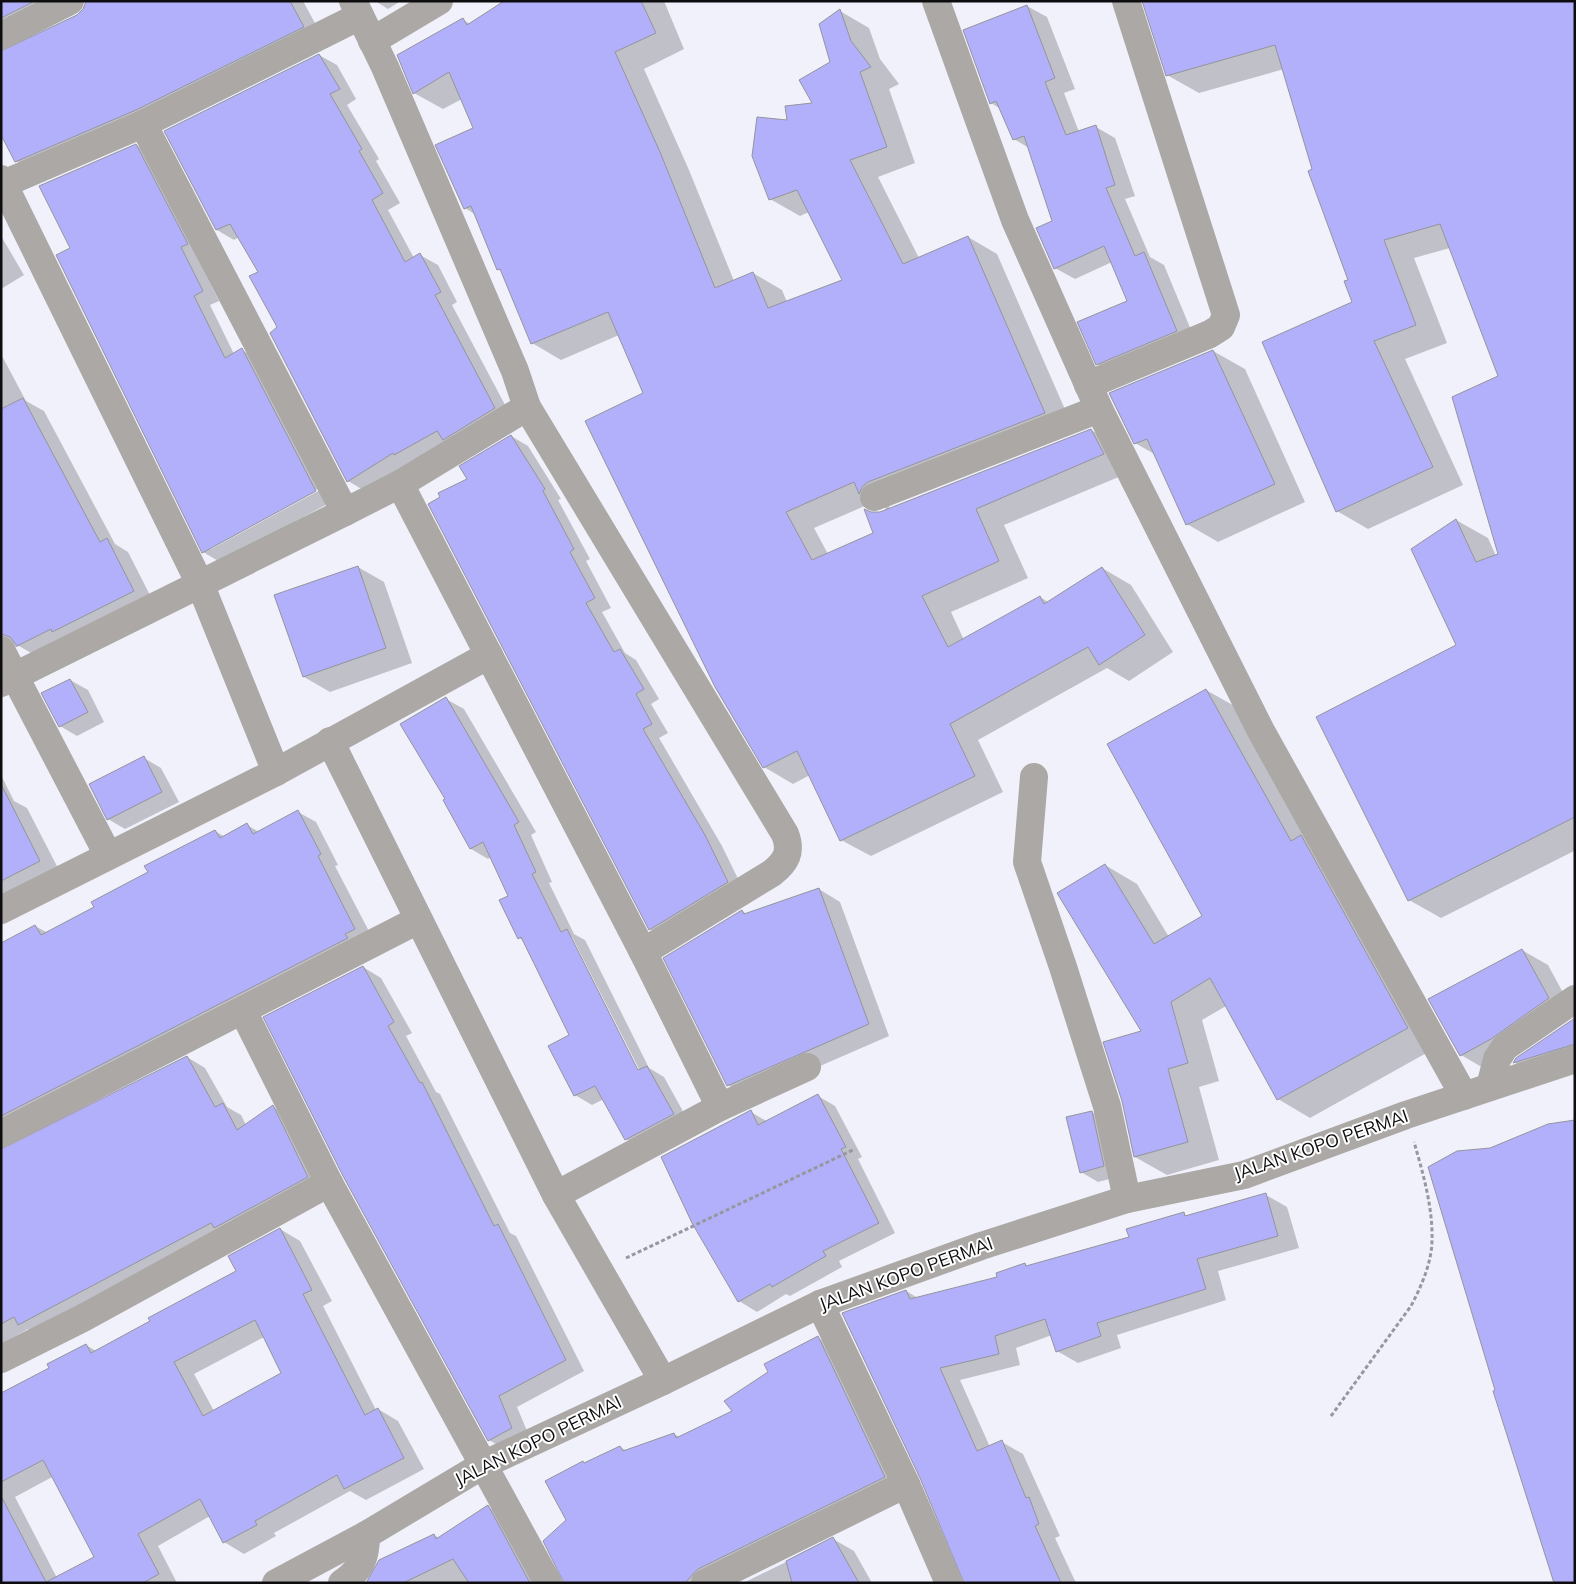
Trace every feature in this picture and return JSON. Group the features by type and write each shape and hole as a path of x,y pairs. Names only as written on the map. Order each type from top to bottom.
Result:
{"street":[{"path":"1,36 70,1"},
{"path":"372,40 439,1"},
{"path":"936,1 1015,220 1094,397 1261,731 1464,1096"},
{"path":"874,497 1094,397 1217,331 1226,315 1126,1"},
{"path":"276,772 201,586 2,182 143,124 356,9 385,67 515,371 527,407 786,834 789,843 789,852 786,860 772,874 643,952"},
{"path":"143,124 298,418 345,512"},
{"path":"8,680 201,586 400,484 527,407"},
{"path":"400,484 643,952 720,1107"},
{"path":"1,650 8,680 108,856"},
{"path":"1,910 276,772 489,655"},
{"path":"330,741 556,1195 601,1270 663,1381"},
{"path":"1034,777 1026,862 1064,967 1107,1106 1127,1199"},
{"path":"1,1134 418,920"},
{"path":"1490,1087 1496,1059 1505,1047 1575,999"},
{"path":"243,1011 329,1183 548,1583"},
{"name":"JALAN KOPO PERMAI","path":"276,1583 366,1535 482,1465 663,1381 820,1304 981,1246 1127,1199 1244,1175 1406,1115 1575,1059"},
{"path":"556,1195 720,1107 807,1067"},
{"path":"1,1359 83,1318 329,1183"},
{"path":"820,1304 906,1484 949,1583"},
{"path":"705,1583 906,1484"},
{"path":"342,1583 354,1575 361,1565 365,1557 366,1535"}],"path":[{"path":"1331,1416 1411,1306 1421,1286 1432,1242 1424,1182 1406,1115"},
{"path":"601,1270 855,1148"}],"building":[{"path":"1,1 35,1 1,18"},
{"path":"86,1 290,1 304,27 136,110 15,162 1,135 1,51 77,15 83,9"},
{"path":"504,1 641,1 656,33 615,52 660,152 715,288 753,272 768,308 842,280 797,190 769,200 752,156 757,117 787,120 785,106 812,103 799,80 830,62 819,24 840,9 851,41 871,67 860,72 887,147 850,160 903,264 968,236 1045,413 868,482 862,487 859,494 854,482 786,512 812,560 873,533 864,509 871,512 880,512 1091,429 1104,454 976,509 999,561 922,596 948,647 1040,596 1044,604 1102,567 1145,635 1099,665 1088,647 950,724 975,776 840,841 797,751 763,768 715,687 585,421 643,393 608,312 531,344 500,269 497,270 471,206 464,209 435,145 473,128 449,72 413,94 397,55 463,18 467,25"},
{"path":"1142,1 1575,1 1575,817 1408,901 1316,717 1456,645 1411,549 1456,519 1476,562 1498,554 1452,397 1498,376 1440,224 1384,240 1416,325 1374,341 1433,467 1336,512 1262,342 1352,302 1344,281 1348,280 1308,171 1312,169 1275,45 1166,76"},
{"path":"1027,5 1055,78 1045,82 1066,135 1096,125 1115,185 1106,188 1135,256 1144,252 1177,331 1096,365 1077,322 1127,301 1104,246 1054,269 1036,228 1052,221 1024,136 1013,140 996,101 990,104 963,30"},
{"path":"319,54 340,89 330,94 362,149 359,151 383,193 372,200 405,262 420,253 441,292 435,295 495,408 443,440 437,431 394,455 393,453 347,482 270,333 277,327 249,276 258,272 230,224 216,230 164,131"},
{"path":"136,144 188,244 181,247 203,291 194,296 225,358 242,348 316,491 202,553 56,255 70,248 39,186"},
{"path":"1213,350 1275,484 1186,525 1147,439 1134,444 1109,393"},
{"path":"23,398 100,542 107,538 134,591 52,632 51,629 17,646 10,637 1,634 1,409"},
{"path":"511,435 545,489 543,491 574,549 570,552 595,598 586,603 614,652 620,649 644,689 636,694 652,724 643,729 705,835 728,882 649,930 428,504 440,497 438,493 467,479 459,466"},
{"path":"358,566 386,648 303,677 274,595"},
{"path":"70,679 88,712 59,727 41,693"},
{"path":"1206,689 1291,841 1301,835 1408,1028 1277,1100 1210,978 1171,1002 1188,1063 1168,1069 1188,1142 1134,1157 1122,1101 1103,1042 1141,1031 1057,893 1105,864 1154,944 1202,916 1107,744"},
{"path":"446,697 519,822 514,825 536,872 532,874 561,932 567,929 638,1070 647,1066 674,1114 625,1140 595,1086 574,1096 548,1046 569,1035 521,937 518,939 499,900 508,896 483,842 470,849 443,800 445,799 400,724"},
{"path":"144,756 162,792 107,820 89,784"},
{"path":"1,784 40,861 1,881"},
{"path":"298,810 321,854 318,856 355,929 345,934 348,938 1,1116 1,943 35,925 41,935 94,907 91,902 148,872 144,866 215,830 220,838 247,823 253,834"},
{"path":"819,888 869,1024 727,1086 663,958 742,910 744,914"},
{"path":"1522,949 1549,998 1491,1039 1460,1056 1428,999"},
{"path":"363,966 394,1022 388,1026 420,1083 422,1082 494,1226 498,1224 566,1360 499,1396 512,1428 488,1441 343,1176 263,1017"},
{"path":"1575,1018 1575,1044 1513,1063 1516,1058"},
{"path":"187,1056 215,1107 223,1103 237,1130 273,1105 308,1177 214,1228 211,1223 18,1325 14,1317 1,1324 1,1149"},
{"path":"818,1094 846,1147 841,1149 879,1223 823,1251 826,1256 772,1287 770,1284 738,1302 692,1223 661,1157 751,1110 758,1125"},
{"path":"1092,1111 1104,1166 1080,1173 1066,1117"},
{"path":"1575,1120 1575,1583 1554,1583 1493,1391 1495,1390 1428,1167 1457,1151 1490,1148 1548,1124"},
{"path":"1266,1193 1278,1236 1197,1259 1206,1289 1097,1323 1101,1336 1056,1352 1045,1319 995,1336 999,1354 940,1368 977,1451 1002,1440 1026,1498 1029,1497 1039,1524 1035,1526 1061,1583 964,1583 920,1478 842,1313 906,1290 910,1299 997,1277 996,1273 1025,1263 1026,1266 1129,1237 1126,1229 1184,1212 1185,1216"},
{"path":"280,1228 312,1290 303,1294 365,1415 378,1408 404,1458 344,1489 337,1475 255,1521 257,1525 223,1543 200,1499 138,1534 159,1574 143,1583 1,1583 1,1496 46,1582 94,1557 43,1460 1,1482 1,1393 49,1368 47,1364 86,1344 91,1353 150,1321 148,1318 236,1271 228,1256","holes":["255,1320 281,1373 203,1416 174,1362"]},
{"path":"818,1336 885,1477 698,1569 685,1583 564,1583 543,1541 566,1520 545,1481 583,1461 584,1463 620,1446 623,1451 674,1433 676,1438 732,1411 724,1401 768,1372 764,1364"},
{"path":"488,1505 530,1583 469,1583 453,1559 403,1583 366,1583 379,1560 434,1534 436,1539"},
{"path":"833,1537 859,1583 792,1583 786,1561"}]}
